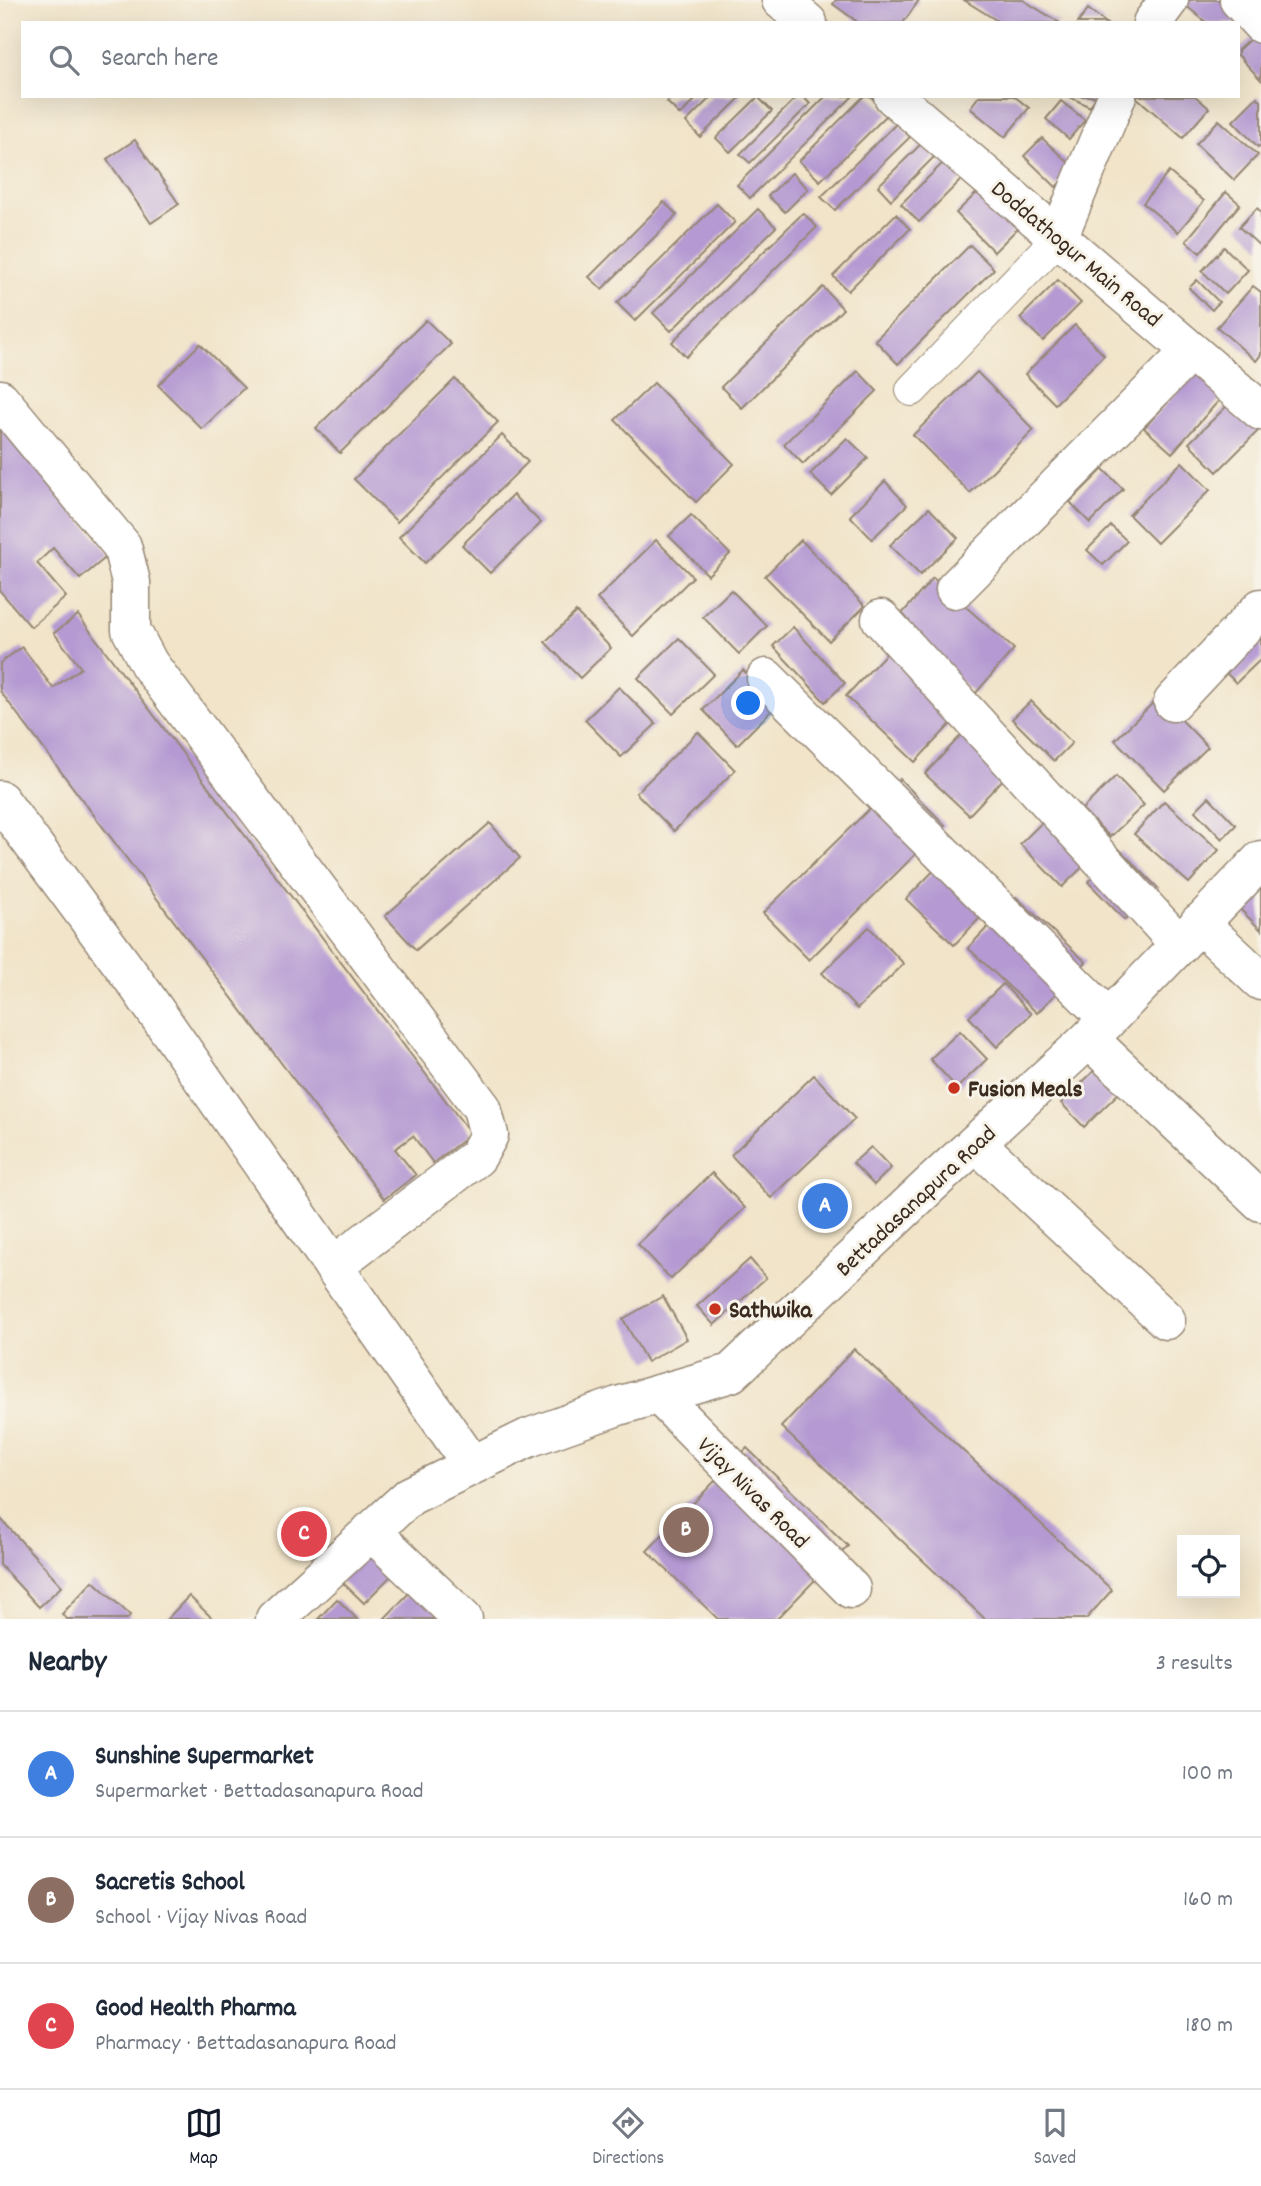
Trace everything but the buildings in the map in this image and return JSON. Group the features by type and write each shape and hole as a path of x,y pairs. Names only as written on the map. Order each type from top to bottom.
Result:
{"street":[{"path":"781,0 806,21"},
{"path":"1153,21 1169,0"},
{"path":"1239,0 1261,24"},
{"name":"Doddathogur Main Road","path":"895,98 1261,411"},
{"path":"912,390 1058,237 1116,98"},
{"path":"955,589 1191,351"},
{"path":"0,399 122,546 131,582 131,629 149,664 482,1108 489,1135 477,1157 333,1266"},
{"path":"1173,702 1261,608"},
{"path":"881,619 1189,933 1261,981"},
{"path":"766,678 1261,1202"},
{"path":"0,800 138,986 472,1465"},
{"name":"Bettadasanapura Road","path":"275,1619 410,1496 528,1438 618,1406 731,1373 1098,1029 1261,860"},
{"path":"976,1143 1166,1320"},
{"name":"Vijay Nivas Road","path":"658,1394 851,1589"},
{"path":"371,1531 463,1619"}],"place":[{"name":"Fusion Meals","path":"954,1088"},
{"name":"Sunshine Supermarket","path":"825,1206"},
{"name":"Sathwika","path":"715,1309"},
{"name":"Sacretis School","path":"686,1530"},
{"name":"Good Health Pharma","path":"304,1534"}]}
